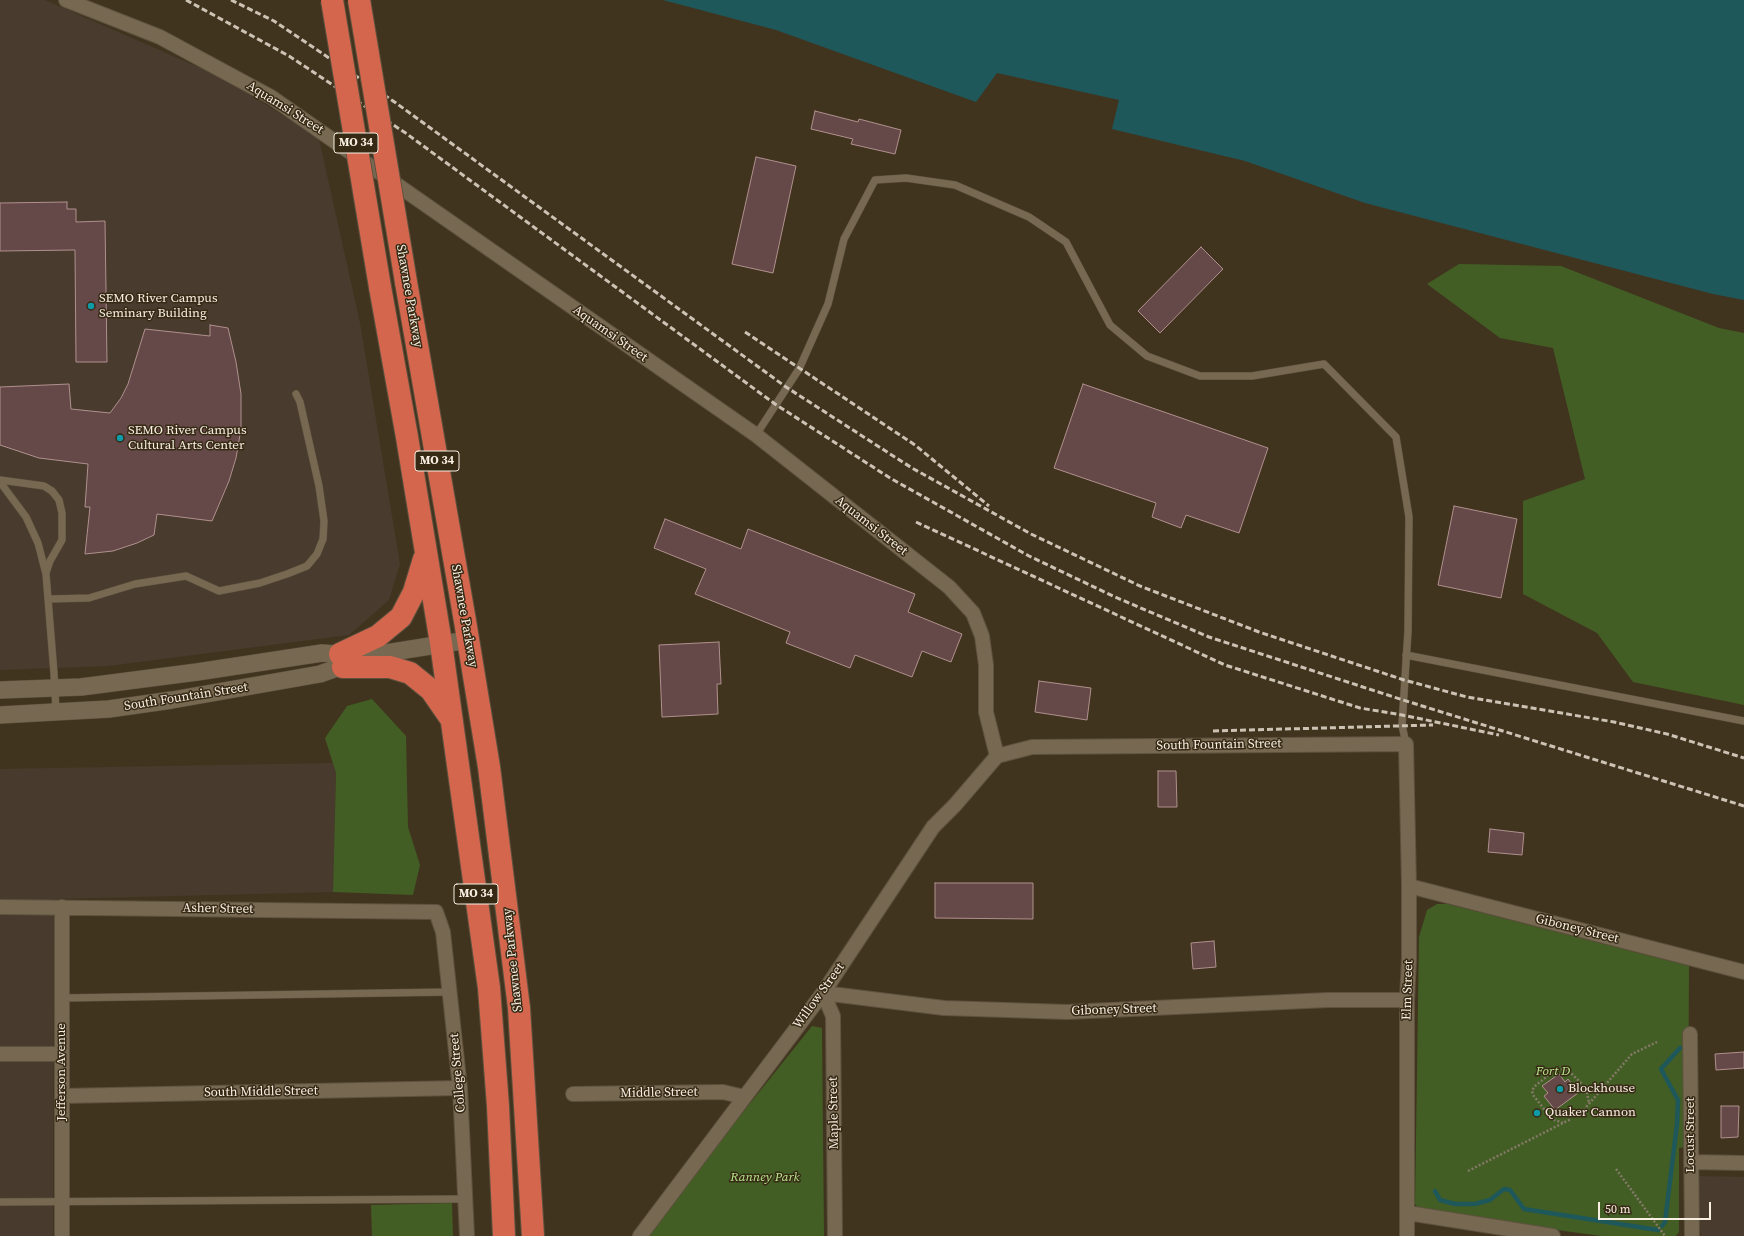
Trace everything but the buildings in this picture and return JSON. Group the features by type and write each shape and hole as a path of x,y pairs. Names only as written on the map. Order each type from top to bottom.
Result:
{"highway":[{"name":"Shawnee Parkway","path":"332,0 380,287 407,437 452,719 489,988 498,1106 504,1236"},
{"name":"Shawnee Parkway","path":"359,0 489,767 519,1008 533,1236"},
{"path":"342,661 378,636 401,617 414,592 426,554"},
{"path":"342,661 390,667 410,673 431,690 452,719"}],"street":[{"name":"Aquamsi Street","path":"66,0 160,37 271,97 756,435 950,588 973,613 982,636 986,665 986,712 997,756"},
{"name":"South Fountain Street","path":"0,714 110,709 172,700 320,674 342,661 468,640"},
{"name":"South Fountain Street","path":"0,690 81,687 197,672 322,653 342,661"},
{"name":"South Fountain Street","path":"997,756 1032,747 1406,744"},
{"name":"Elm Street","path":"1406,744 1409,886 1409,959 1406,1000 1407,1236"},
{"name":"Willow Street","path":"640,1236 823,993 933,827 955,805 997,756"},
{"name":"Giboney Street","path":"1409,886 1744,972"},
{"name":"Asher Street","path":"0,907 436,912"},
{"name":"Jefferson Avenue","path":"62,907 62,1236"},
{"name":"College Street","path":"436,912 443,932 460,1088 467,1236"},
{"name":"Giboney Street","path":"823,993 944,1008 1067,1012 1328,1000 1406,1000"},
{"name":"Maple Street","path":"823,993 833,1016 835,1236"},
{"name":"Locust Street","path":"1690,1034 1692,1236"},
{"path":"0,1054 62,1054"},
{"name":"South Middle Street","path":"62,1096 460,1088"},
{"name":"Middle Street","path":"573,1094 723,1092 744,1097"},
{"path":"1691,1162 1744,1163"},
{"path":"1408,1213 1553,1236"}],"lane":[{"path":"756,435 799,369 828,304 844,239 875,180 906,178 955,186 1030,217 1066,242 1110,324 1147,356 1200,376 1252,376 1324,364 1396,437 1409,517 1410,574 1402,725 1406,744"},
{"path":"48,599 89,598 135,584 186,576 219,591 260,583 307,566 317,554 323,539 324,521 319,486 300,402 296,394"},
{"path":"0,481 44,486 52,491 59,500 62,512 62,540 50,561 46,574"},
{"path":"0,481 26,517 38,543 46,574 56,688 56,712"},
{"path":"1406,655 1744,721"},
{"path":"62,998 450,992"},
{"path":"0,1202 465,1199"}],"path":[{"path":"1581,1113 1632,1054 1657,1042"},
{"path":"1563,1123 1552,1119 1533,1095 1532,1091 1534,1087 1551,1073 1564,1069 1570,1072 1580,1082 1587,1094 1589,1103"},
{"path":"1468,1171 1571,1119"},
{"path":"1616,1169 1665,1236"}],"shaded area":[{"path":"0,0 45,0 228,80 319,139 360,323 400,564 389,600 349,635 108,666 0,670"},
{"path":"333,763 336,773 333,892 54,899 53,1236 0,1236 0,769"},
{"path":"1698,1176 1744,1177 1744,1236 1702,1236 1699,1230"}],"green space":[{"path":"1459,264 1561,266 1719,328 1744,333 1744,705 1633,682 1597,633 1523,594 1523,501 1585,479 1553,348 1500,338 1427,284"},
{"path":"372,699 406,736 408,827 420,865 413,895 333,892 336,773 325,738 347,706"},
{"name":"Fort D","path":"1437,904 1447,904 1689,966 1688,1147 1679,1148 1679,1232 1676,1236 1602,1236 1422,1212 1415,1204 1419,937 1427,910"},
{"name":"Ranney Park","path":"812,1026 822,1028 824,1236 644,1236"},
{"path":"452,1203 453,1236 372,1236 371,1205"}],"water":[{"path":"663,0 1744,0 1744,300 1713,294 1365,203 1245,161 1112,129 1119,100 997,73 976,102 776,30"}],"waterway":[{"path":"1662,1226 1665,1222 1677,1124 1678,1100 1661,1069 1680,1048"},
{"path":"1435,1191 1440,1200 1455,1204 1475,1204 1490,1200 1504,1189 1510,1190 1524,1209 1658,1230"}],"railway":[{"path":"186,0 289,56 407,134 775,404 890,478 1029,556 1115,597 1209,637 1403,700 1744,806"},
{"path":"231,0 274,21 396,103 786,387 912,468 1031,534 1140,586 1259,632 1404,680 1467,697 1614,722 1667,734 1744,758"},
{"path":"745,332 915,445 989,506"},
{"path":"916,522 1225,665 1360,708 1499,735"},
{"path":"1213,731 1433,725"}],"place":[{"name":"SEMO River Campus Seminary Building","path":"91,306"},
{"name":"SEMO River Campus Cultural Arts Center","path":"120,438"},
{"name":"Blockhouse","path":"1560,1089"},
{"name":"Quaker Cannon","path":"1537,1113"}]}
